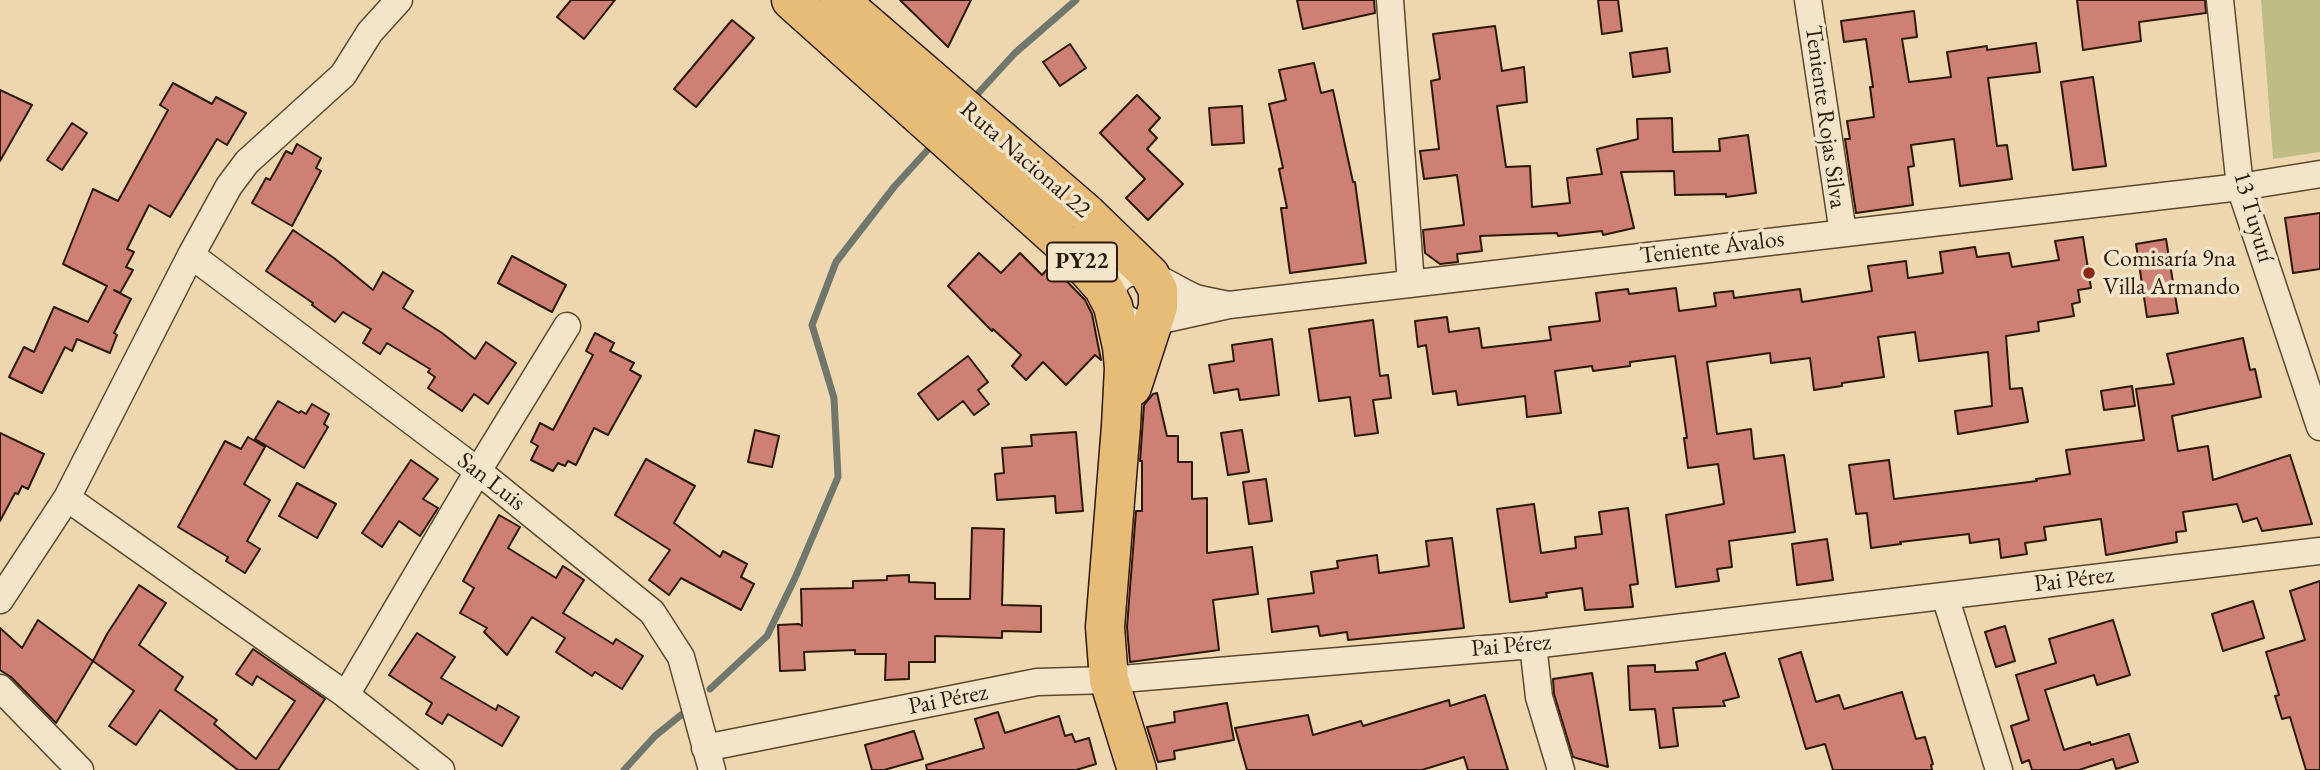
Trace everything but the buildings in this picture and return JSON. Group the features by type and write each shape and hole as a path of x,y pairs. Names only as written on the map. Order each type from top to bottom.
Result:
{"highway":[{"name":"Ruta Nacional 22","path":"791,0 953,121 1086,213 1150,275 1158,290 1158,307 1136,370 1121,426"},
{"name":"Ruta Nacional 22","path":"839,0 1089,269 1103,286 1113,306 1124,368 1105,627 1109,680 1137,770"}],"street":[{"path":"0,600 67,498 229,186 247,162 342,75 370,32 398,0"},
{"path":"1390,0 1411,284"},
{"name":"Teniente Rojas Silva","path":"1808,0 1843,233"},
{"name":"13 Tuyutí","path":"2220,0 2240,187 2320,427"},
{"name":"Teniente Ávalos","path":"1113,306 1129,322 1154,322 1229,305 2240,187 2320,174"},
{"name":"San Luis","path":"191,255 478,471 652,612 681,657 708,759"},
{"path":"1113,306 1112,293 1117,282 1127,274 1138,272 1197,298 1229,305"},
{"path":"346,695 567,326"},
{"path":"67,498 346,695 441,770"},
{"name":"Pai Pérez","path":"708,759 1037,682 1109,680 1533,645 2320,551"},
{"path":"1945,596 1999,770"},
{"path":"1533,645 1539,698 1561,770"},
{"path":"0,688 80,770"}],"shaded area":[{"path":"2261,0 2320,0 2320,152 2273,159"}],"waterway":[{"path":"971,101 1015,53 1076,0"},
{"path":"710,689 767,636 838,477 834,398 812,325 836,262 894,187 933,144"},
{"path":"624,770 655,736 681,715"}],"place":[{"name":"Comisaría 9na Villa Armando","path":"2089,273"}]}
